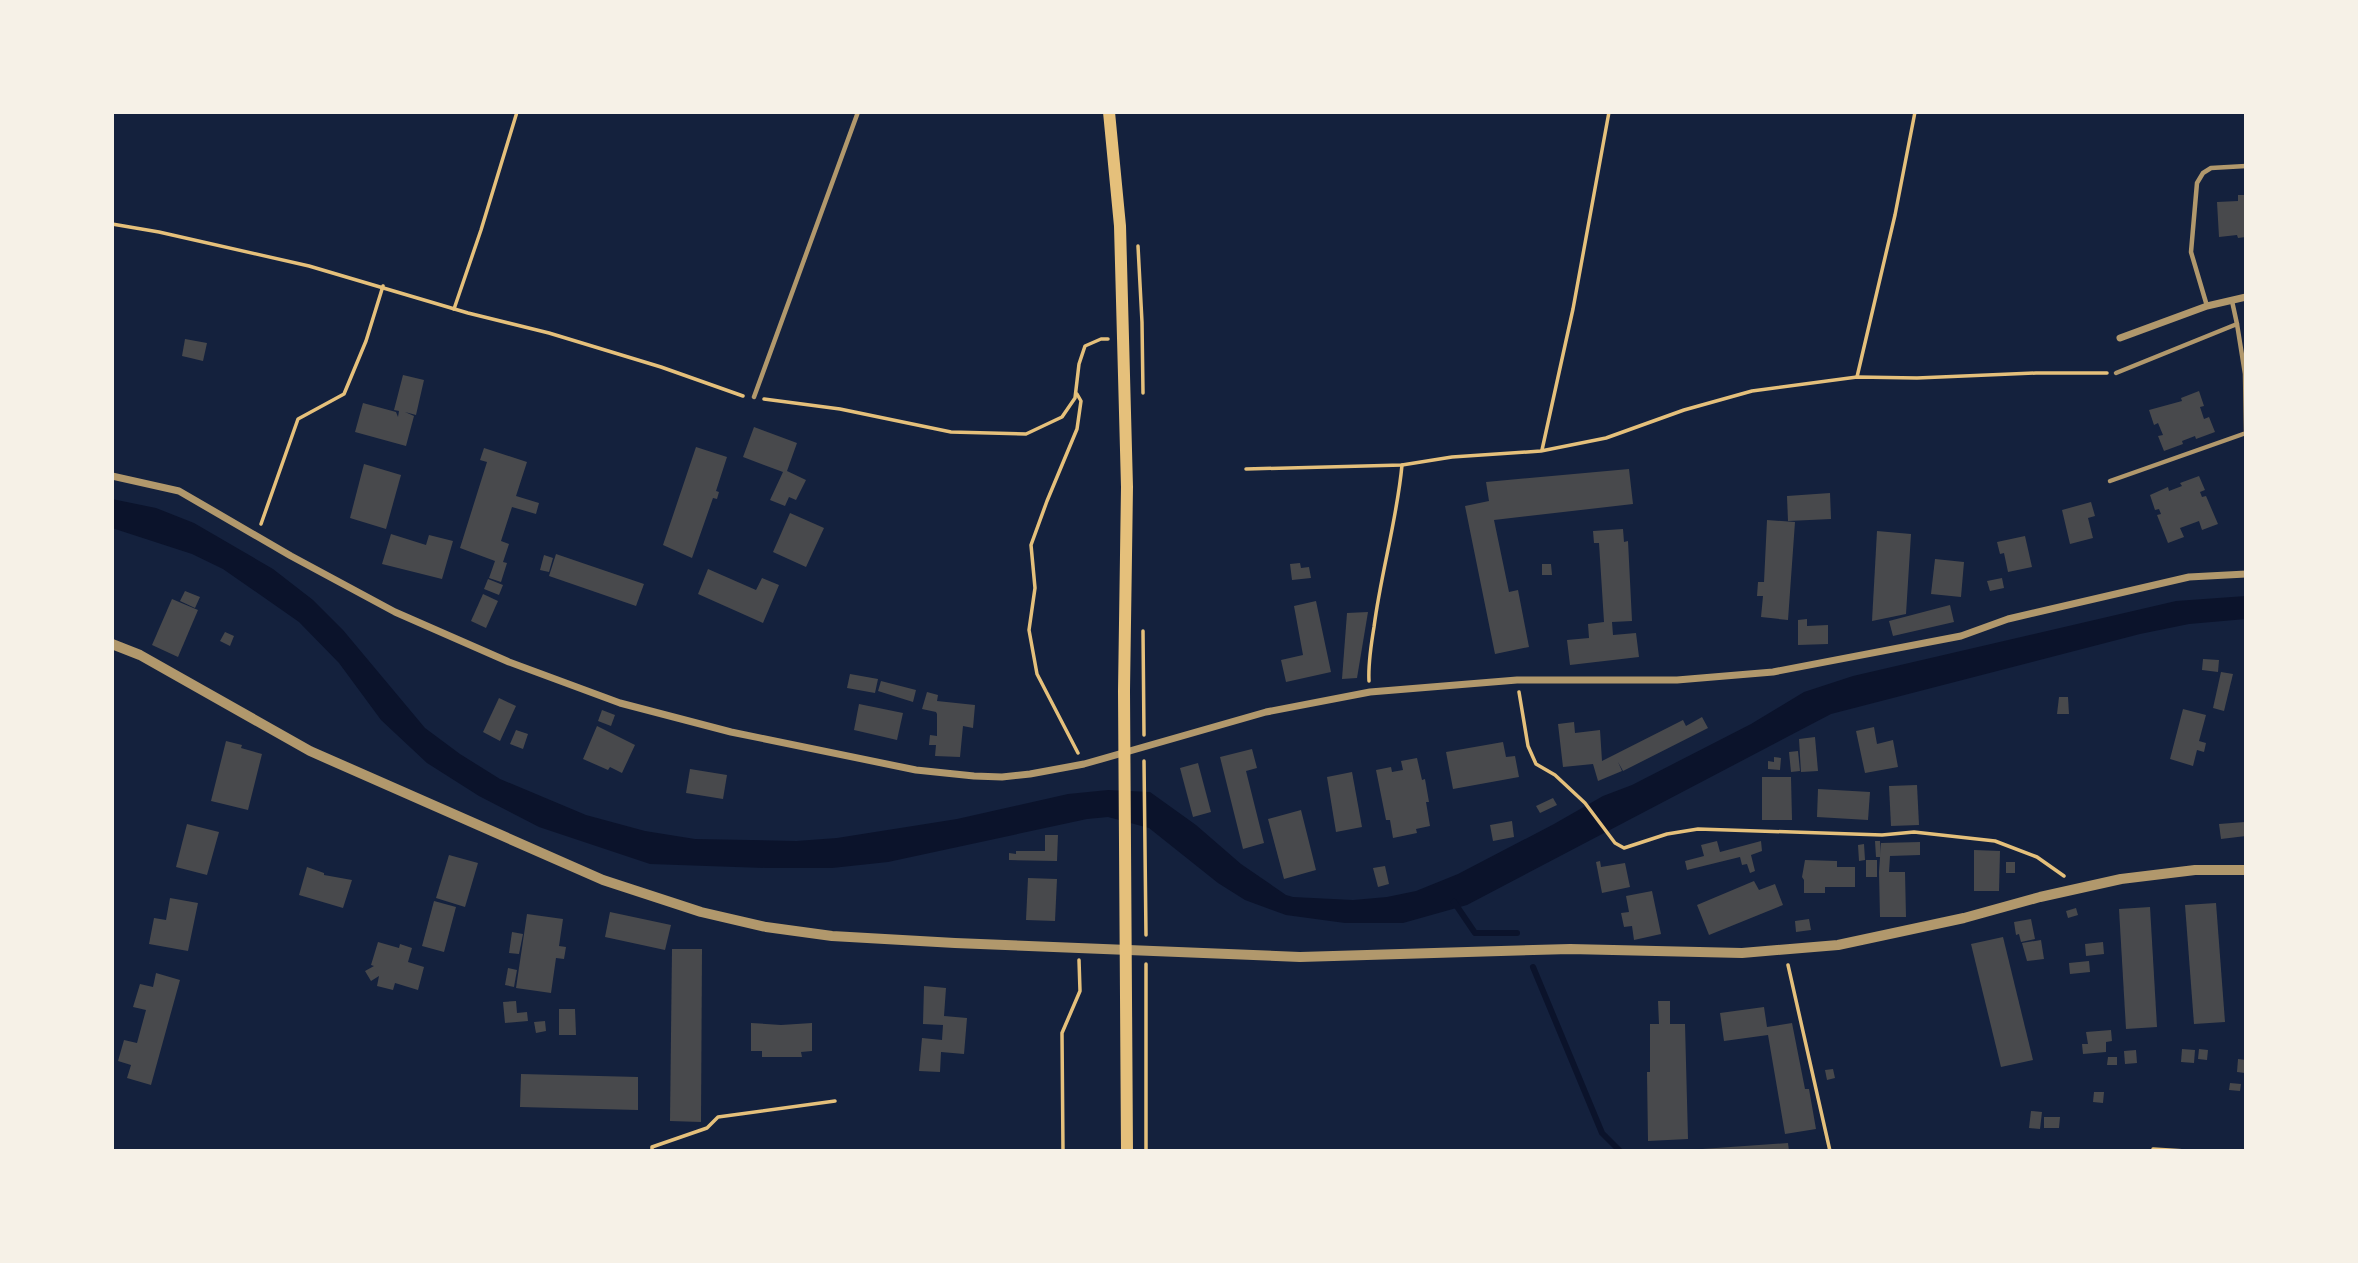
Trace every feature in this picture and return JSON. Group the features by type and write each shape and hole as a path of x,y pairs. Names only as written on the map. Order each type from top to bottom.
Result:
{"main road":[{"path":"1109,112 1120,226 1127,487 1124,691 1127,1151"}],"street":[{"path":"2120,338 2207,306 2246,297"},
{"path":"112,476 179,491 396,612 509,662 652,713 916,770 1002,777 1084,764 1266,712 1370,692 1517,680 1677,680 1773,672 1961,636 2008,619 2189,576 2246,573"},
{"path":"112,644 140,655 310,751 603,880 701,912 766,927 832,936 1300,957 1570,949 1742,953 1838,945 1964,918 2121,879 2195,870 2246,870"}],"lane":[{"path":"754,397 858,112"},
{"path":"2207,306 2191,252 2197,183 2203,173 2211,168 2246,166"},
{"path":"2110,481 2246,432 2245,374 2232,299"},
{"path":"2116,373 2237,324"}],"path":[{"path":"454,309 517,112"},
{"path":"1541,450 1573,309 1609,112"},
{"path":"1857,377 1895,215 1915,112"},
{"path":"112,224 309,265 454,309 549,333 661,367 739,395 839,409 951,432 1026,434 1062,417 1075,398 1079,365 1085,346 1101,339 1124,338"},
{"path":"257,536 298,419 344,394 366,341 383,286"},
{"path":"1246,469 1402,466 1452,457 1541,450 1606,438 1684,410 1752,391 1857,377 2116,373"},
{"path":"1076,393 1081,401 1077,429 1046,501 1031,545 1035,588 1029,630 1037,674 1084,764"},
{"path":"1370,692 1368,668 1377,604 1398,503 1402,466"},
{"path":"1517,680 1528,747 1536,764 1555,775 1584,803 1606,833 1624,848 1667,834 1698,829 1882,835 1914,832 1964,836 1995,841 2037,857 2063,874 2070,890"},
{"path":"1144,688 1144,740"},
{"path":"1144,753 1145,911"},
{"path":"1063,1151 1062,1033 1080,991 1078,947"},
{"path":"1784,949 1830,1151"},
{"path":"1146,990 1146,1151"},
{"path":"652,1151 652,1146 707,1128 718,1117 835,1101"},
{"path":"2153,1149 2186,1151"}],"water":[{"path":"112,499 156,508 194,523 273,569 313,600 343,630 425,728 500,779 586,815 645,831 695,839 796,841 837,838 957,819 1068,794 1108,790 1150,792 1196,825 1241,864 1293,897 1353,900 1416,891 1458,874 1603,796 1632,785 1751,724 1804,692 1853,676 2176,601 2246,596 2246,619 2189,624 2140,634 1831,714 1467,905 1403,923 1345,923 1286,915 1245,900 1218,883 1149,828 1108,817 1087,819 888,862 832,868 650,864 539,827 479,796 427,763 381,720 339,663 299,622 223,569 192,554 112,528"}],"building":[{"path":"2238,195 2246,195 2246,237 2219,237 2217,202 2238,201"},
{"path":"185,339 207,343 203,361 182,356"},
{"path":"403,375 424,380 416,415 405,412 414,416 406,446 355,432 363,403 396,412 398,417 399,411 394,410"},
{"path":"2199,391 2204,406 2200,407 2204,419 2209,417 2215,432 2196,439 2195,436 2164,451 2158,436 2163,435 2158,423 2154,425 2149,410 2182,401 2181,398"},
{"path":"754,427 797,443 787,471 806,480 796,500 789,497 785,506 770,500 783,472 743,457"},
{"path":"696,447 727,457 716,491 719,492 717,499 713,498 692,558 663,545"},
{"path":"484,448 527,462 516,496 539,503 536,514 512,507 501,541 509,544 503,562 507,563 501,582 489,578 495,561 460,548 487,462 480,460"},
{"path":"364,464 401,475 386,529 350,518"},
{"path":"1629,469 1633,504 1494,520 1509,592 1518,590 1529,647 1495,654 1465,506 1489,501 1486,482"},
{"path":"2199,476 2205,490 2200,492 2202,497 2206,496 2218,524 2202,530 2199,521 2180,528 2184,537 2168,543 2157,515 2161,514 2159,509 2155,510 2150,495 2168,487 2169,491 2182,486 2180,483"},
{"path":"1830,493 1831,519 1788,521 1787,496"},
{"path":"2091,502 2095,516 2088,518 2093,538 2070,544 2062,510"},
{"path":"790,513 824,528 806,567 773,552"},
{"path":"1767,520 1795,522 1788,620 1761,617 1763,596 1757,596 1758,582 1764,582"},
{"path":"1623,529 1624,542 1628,541 1632,621 1612,622 1613,635 1636,633 1639,657 1570,665 1567,640 1589,638 1588,624 1604,622 1599,543 1594,543 1593,531"},
{"path":"1877,531 1911,534 1906,614 1872,621"},
{"path":"391,534 426,545 429,535 453,541 442,579 382,564"},
{"path":"2025,536 2032,567 2008,572 2004,553 2000,554 1997,542"},
{"path":"556,554 644,584 636,606 549,576"},
{"path":"544,555 553,558 549,572 540,570"},
{"path":"1935,559 1964,562 1961,597 1931,594"},
{"path":"1300,563 1301,568 1309,567 1311,578 1292,580 1290,564"},
{"path":"1542,564 1551,564 1552,575 1542,575"},
{"path":"708,569 756,590 762,578 779,585 763,623 698,594"},
{"path":"2002,578 2004,588 1990,591 1987,581"},
{"path":"488,579 503,585 499,595 484,589"},
{"path":"185,591 200,597 195,608 180,601"},
{"path":"483,594 498,601 486,628 471,621"},
{"path":"172,599 198,610 178,657 152,645"},
{"path":"1316,601 1331,672 1286,682 1281,660 1303,655 1294,606"},
{"path":"1950,605 1954,622 1893,636 1889,621"},
{"path":"1368,612 1357,678 1342,679 1347,613"},
{"path":"1807,619 1807,626 1828,625 1828,644 1798,645 1798,620"},
{"path":"225,632 234,636 230,646 220,641"},
{"path":"2203,659 2219,660 2218,672 2202,670"},
{"path":"2221,672 2233,674 2224,711 2213,708"},
{"path":"850,674 878,679 875,693 847,688"},
{"path":"881,681 916,690 913,702 878,691"},
{"path":"927,692 938,695 937,701 975,705 973,728 963,726 960,757 935,756 936,745 929,745 930,735 937,736 937,714 922,709"},
{"path":"2059,697 2068,697 2069,714 2057,714"},
{"path":"499,698 516,706 500,741 483,732"},
{"path":"859,704 903,713 897,740 854,730"},
{"path":"2183,709 2206,715 2199,741 2206,743 2204,752 2197,750 2193,766 2170,759"},
{"path":"602,710 615,715 611,726 598,721"},
{"path":"1702,717 1708,728 1623,771 1618,762 1622,771 1598,781 1593,764 1563,767 1558,724 1574,722 1575,733 1600,730 1602,761 1683,720 1686,726"},
{"path":"597,726 635,745 622,773 583,759"},
{"path":"1874,727 1877,744 1893,740 1898,767 1865,773 1856,731"},
{"path":"516,730 528,734 523,749 510,744"},
{"path":"1815,737 1818,771 1801,772 1799,739"},
{"path":"226,741 262,754 248,810 211,801"},
{"path":"1503,742 1506,757 1515,756 1519,777 1453,789 1446,752"},
{"path":"1252,749 1257,768 1246,771 1264,843 1243,849 1220,757"},
{"path":"1798,751 1800,771 1791,772 1789,752"},
{"path":"1774,757 1781,758 1780,770 1768,769 1768,761 1774,762"},
{"path":"1417,758 1422,780 1425,779 1430,826 1416,829 1417,833 1393,838 1390,820 1386,820 1376,770 1391,767 1392,772 1403,770 1401,761"},
{"path":"1198,763 1211,812 1193,817 1180,768"},
{"path":"690,769 727,775 723,799 686,793"},
{"path":"1352,772 1362,827 1336,832 1327,777"},
{"path":"1762,777 1791,777 1792,820 1762,820"},
{"path":"1917,785 1919,825 1891,826 1889,786"},
{"path":"1818,789 1870,792 1868,820 1817,817"},
{"path":"1553,798 1557,805 1540,813 1536,806"},
{"path":"1301,810 1316,870 1284,879 1268,819"},
{"path":"1512,821 1514,837 1493,841 1490,825"},
{"path":"2245,822 2246,836 2221,839 2219,824"},
{"path":"187,824 219,832 207,875 176,867"},
{"path":"1045,835 1058,835 1057,861 1009,860 1009,853 1016,854 1016,851 1045,851"},
{"path":"1717,841 1720,852 1761,841 1762,851 1751,855 1755,871 1750,873 1747,864 1742,865 1740,857 1687,870 1685,861 1704,856 1701,845"},
{"path":"1875,841 1880,841 1881,857 1876,857"},
{"path":"1920,842 1920,855 1890,856 1889,872 1905,872 1906,917 1880,917 1881,843"},
{"path":"1864,844 1865,860 1859,861 1858,845"},
{"path":"1974,850 2000,851 1999,891 1974,891"},
{"path":"449,855 478,863 465,907 436,898"},
{"path":"1805,860 1837,861 1837,867 1855,867 1855,887 1825,887 1825,893 1804,893 1802,877"},
{"path":"1866,860 1877,860 1877,877 1866,877"},
{"path":"1600,861 1601,867 1625,863 1630,887 1602,893 1596,862"},
{"path":"2006,862 2015,862 2015,873 2006,873"},
{"path":"1385,866 1389,884 1378,887 1373,868"},
{"path":"307,867 324,875 352,880 343,908 299,895"},
{"path":"1028,878 1057,879 1055,921 1026,920"},
{"path":"1754,881 1759,890 1775,884 1783,905 1709,935 1697,905"},
{"path":"1652,891 1661,934 1634,940 1632,926 1624,927 1621,913 1629,912 1626,896"},
{"path":"170,898 198,903 188,951 149,944 154,918 166,920"},
{"path":"434,901 456,907 444,952 422,946"},
{"path":"2216,903 2225,1022 2194,1024 2185,905"},
{"path":"2150,907 2157,1027 2126,1029 2119,909"},
{"path":"2076,908 2078,915 2068,918 2066,911"},
{"path":"610,912 671,925 665,950 605,937"},
{"path":"527,914 563,919 559,946 566,947 564,959 556,958 551,993 516,988"},
{"path":"1809,919 1811,930 1796,932 1795,921"},
{"path":"2031,919 2035,939 2021,942 2019,934 2016,935 2014,922"},
{"path":"512,932 523,934 519,954 509,953"},
{"path":"2003,937 2033,1060 2001,1067 1971,944"},
{"path":"2041,940 2044,959 2027,961 2022,943"},
{"path":"378,942 399,948 400,944 412,948 408,962 424,967 418,990 395,983 393,990 377,986 379,976 371,981 365,971 374,966 371,965"},
{"path":"2103,942 2104,954 2086,956 2085,944"},
{"path":"672,949 702,949 701,1122 670,1121"},
{"path":"2089,961 2090,972 2070,974 2069,963"},
{"path":"508,968 517,970 514,987 505,985"},
{"path":"156,973 180,980 151,1085 127,1078 131,1065 118,1061 124,1040 137,1043 146,1010 133,1007 140,984 153,987"},
{"path":"924,986 946,988 944,1016 967,1018 964,1054 941,1052 940,1072 919,1071 922,1038 942,1040 943,1025 923,1024"},
{"path":"516,1001 517,1013 527,1012 528,1021 505,1023 503,1002"},
{"path":"1658,1001 1670,1001 1670,1024 1685,1024 1688,1139 1648,1141 1647,1072 1650,1072 1650,1024 1659,1024"},
{"path":"1764,1007 1767,1027 1792,1023 1816,1129 1785,1134 1768,1035 1724,1041 1720,1013"},
{"path":"559,1009 575,1009 576,1035 559,1035"},
{"path":"545,1021 546,1031 536,1033 534,1022"},
{"path":"751,1023 812,1023 812,1051 801,1052 802,1057 762,1057 762,1051 751,1051"},
{"path":"2111,1030 2112,1041 2106,1042 2106,1052 2083,1054 2082,1044 2088,1044 2086,1032"},
{"path":"2182,1049 2195,1050 2194,1063 2181,1062"},
{"path":"2199,1049 2208,1050 2207,1060 2198,1059"},
{"path":"2136,1050 2137,1063 2125,1064 2124,1051"},
{"path":"2108,1057 2117,1057 2117,1065 2107,1065"},
{"path":"2238,1059 2246,1060 2245,1073 2237,1072"},
{"path":"1833,1069 1835,1078 1827,1080 1825,1070"},
{"path":"521,1074 638,1077 638,1110 520,1107"},
{"path":"2230,1083 2241,1084 2240,1091 2229,1090"},
{"path":"2094,1092 2104,1092 2103,1103 2093,1102"},
{"path":"2031,1111 2042,1112 2040,1129 2029,1128"},
{"path":"2044,1117 2060,1117 2059,1128 2044,1128"},
{"path":"1788,1143 1789,1151 1702,1151 1702,1149"}],"waterway":[{"path":"1454,902 1475,933 1517,933"},
{"path":"1533,967 1602,1133 1620,1151"}]}
